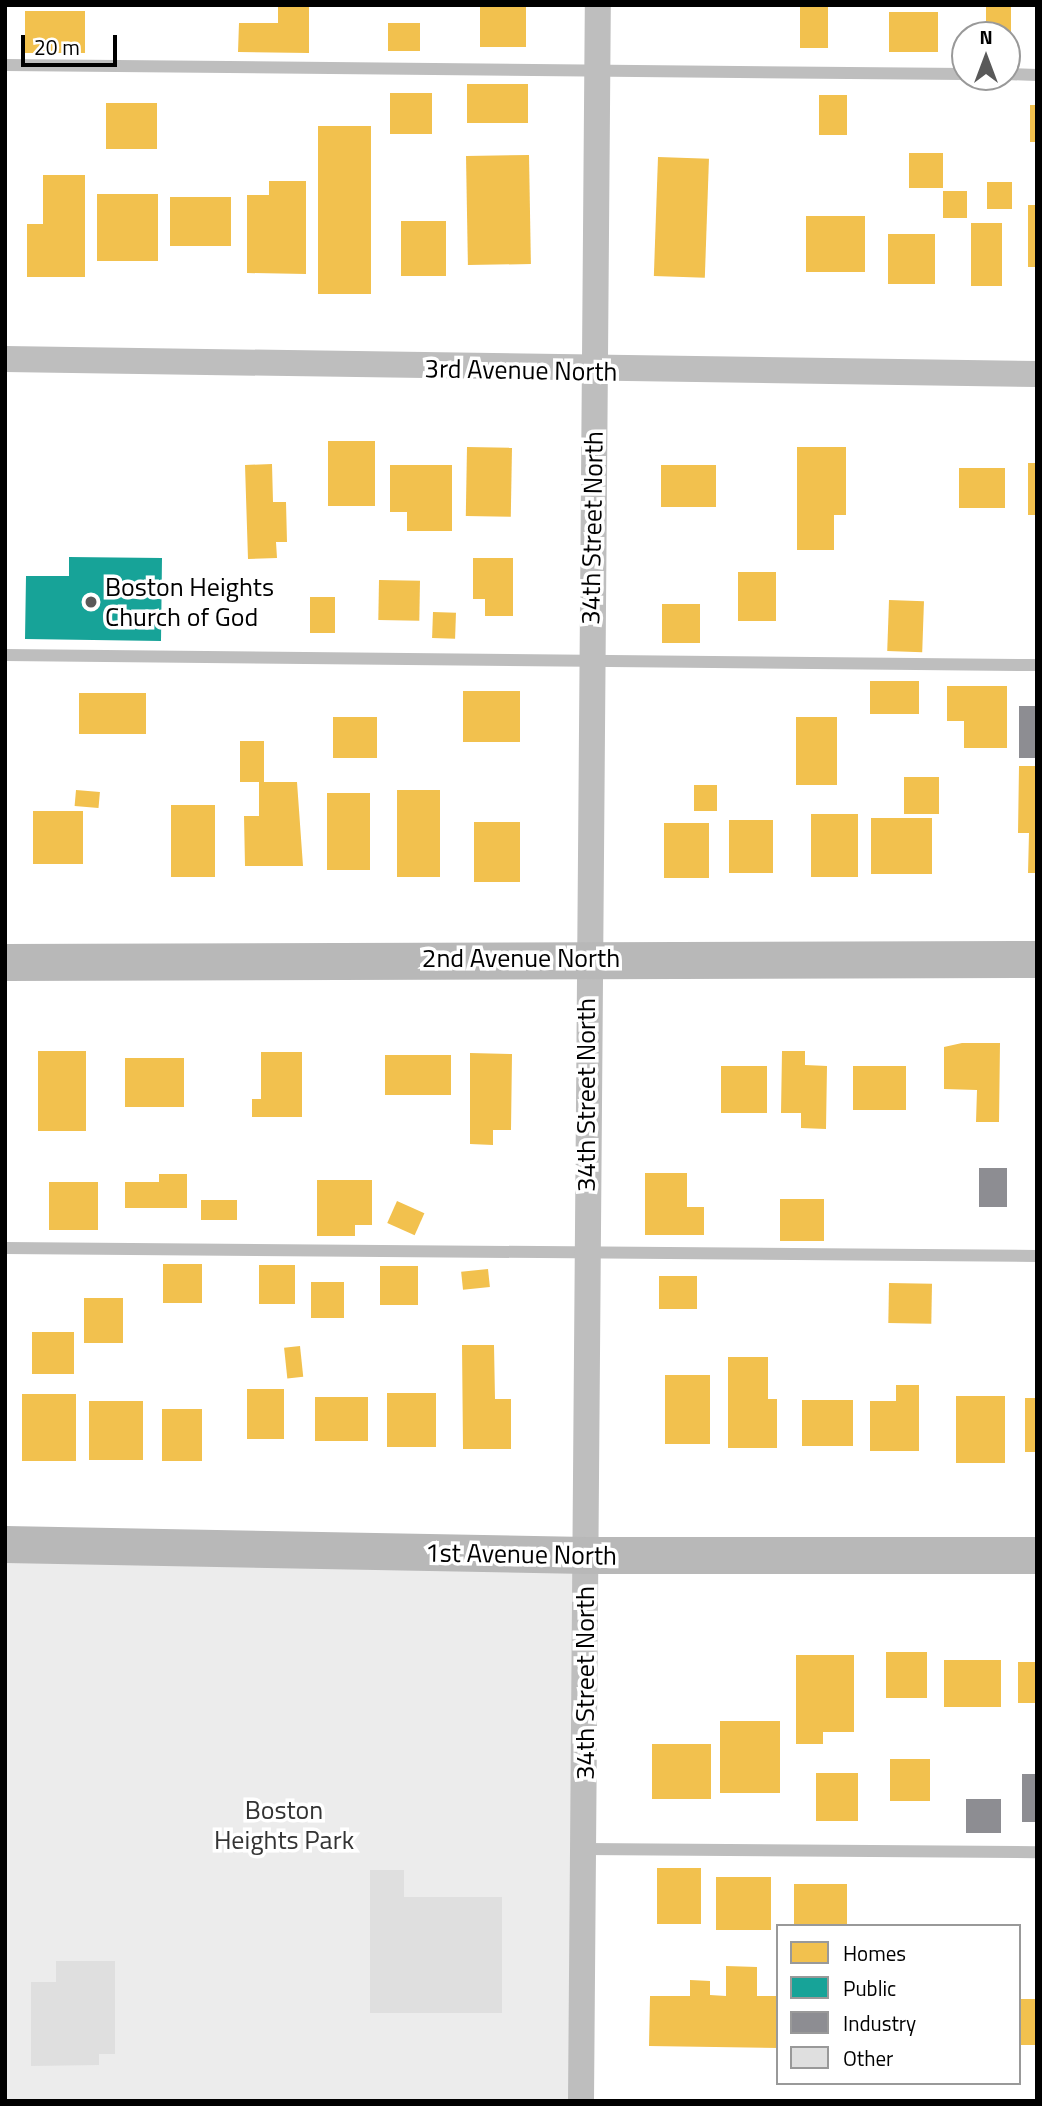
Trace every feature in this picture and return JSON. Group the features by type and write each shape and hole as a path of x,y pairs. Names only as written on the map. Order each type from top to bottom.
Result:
{"main road":[{"name":"2nd Avenue North","path":"5,962 586,957 1037,959"},
{"name":"1st Avenue North","path":"5,1544 586,1555 1037,1555"}],"street":[{"name":"34th Street North","path":"581,2101 586,1555 586,957 598,5"},
{"name":"3rd Avenue North","path":"5,359 593,372 1037,374"}],"lane":[{"path":"5,65 597,68 951,74"},
{"path":"5,655 590,663 1037,665"},
{"path":"5,1248 1037,1256"},
{"path":"584,1849 1037,1852"}],"green space":[{"name":"Boston Heights Park","path":"5,1544 586,1554 576,2101 5,2101"}],"building: Homes":[{"path":"278,5 309,5 309,53 238,52 239,23 278,23"},
{"path":"800,5 828,5 828,48 800,48"},
{"path":"986,5 1011,5 1011,21 986,21"},
{"path":"480,7 526,7 526,47 480,47"},
{"path":"25,11 85,11 85,53 25,53"},
{"path":"889,12 938,12 938,52 889,52"},
{"path":"388,23 420,23 420,51 388,51"},
{"path":"467,84 528,84 528,123 467,123"},
{"path":"390,93 432,93 432,134 390,134"},
{"path":"819,95 847,95 847,135 819,135"},
{"path":"106,103 157,103 157,149 106,149"},
{"path":"1030,105 1037,105 1037,142 1030,142"},
{"path":"318,126 371,126 371,294 318,294"},
{"path":"909,153 943,153 943,188 909,188"},
{"path":"529,155 531,264 468,265 466,156"},
{"path":"658,157 709,159 705,278 654,276"},
{"path":"43,175 85,175 85,277 27,277 27,224 43,224"},
{"path":"269,181 306,181 306,274 247,273 247,195 269,195"},
{"path":"987,182 1012,182 1012,209 987,209"},
{"path":"943,191 967,191 967,218 943,218"},
{"path":"97,194 158,194 158,261 97,261"},
{"path":"170,197 231,197 231,246 170,246"},
{"path":"1028,205 1037,205 1037,267 1028,267"},
{"path":"806,216 865,216 865,272 806,272"},
{"path":"401,221 446,221 446,276 401,276"},
{"path":"971,223 1002,223 1002,286 971,286"},
{"path":"888,234 935,234 935,284 888,284"},
{"path":"328,441 375,441 375,506 328,506"},
{"path":"467,447 512,448 511,517 466,516"},
{"path":"797,447 846,447 846,515 834,515 834,550 797,550"},
{"path":"1028,463 1037,463 1037,515 1028,515"},
{"path":"272,464 273,502 286,502 287,542 276,542 277,558 248,559 245,465"},
{"path":"390,465 452,465 452,531 407,531 407,512 390,512"},
{"path":"661,465 716,465 716,507 661,507"},
{"path":"959,468 1005,468 1005,508 959,508"},
{"path":"473,558 513,558 513,616 485,616 485,599 473,599"},
{"path":"738,572 776,572 776,621 738,621"},
{"path":"379,580 420,581 419,621 378,620"},
{"path":"310,597 335,597 335,633 310,633"},
{"path":"889,600 924,601 922,652 887,651"},
{"path":"662,604 700,604 700,643 662,643"},
{"path":"433,612 456,613 455,639 432,638"},
{"path":"870,681 919,681 919,714 870,714"},
{"path":"947,686 1007,686 1007,748 964,748 964,721 947,721"},
{"path":"463,691 520,691 520,742 463,742"},
{"path":"79,693 146,693 146,734 79,734"},
{"path":"333,717 377,717 377,758 333,758"},
{"path":"796,717 837,717 837,785 796,785"},
{"path":"240,741 264,741 264,782 297,782 303,866 245,866 244,816 259,816 259,782 240,782"},
{"path":"1019,766 1037,766 1037,873 1028,873 1029,833 1018,833"},
{"path":"904,777 939,777 939,814 904,814"},
{"path":"694,785 717,785 717,811 694,811"},
{"path":"76,790 100,792 99,808 75,806"},
{"path":"397,790 440,790 440,877 397,877"},
{"path":"327,793 370,793 370,870 327,870"},
{"path":"171,805 215,805 215,877 171,877"},
{"path":"33,811 83,811 83,864 33,864"},
{"path":"811,814 858,814 858,877 811,877"},
{"path":"871,818 932,818 932,874 871,874"},
{"path":"729,820 773,820 773,873 729,873"},
{"path":"474,822 520,822 520,882 474,882"},
{"path":"664,823 709,823 709,878 664,878"},
{"path":"962,1043 1000,1043 999,1122 976,1122 977,1090 944,1089 944,1047"},
{"path":"38,1051 86,1051 86,1131 38,1131"},
{"path":"782,1051 805,1051 805,1065 827,1066 826,1129 801,1128 801,1113 781,1113"},
{"path":"261,1052 302,1052 302,1117 252,1117 252,1099 261,1099"},
{"path":"470,1053 512,1054 511,1130 493,1130 493,1145 470,1144"},
{"path":"385,1055 451,1055 451,1095 385,1095"},
{"path":"125,1058 184,1058 184,1107 125,1107"},
{"path":"721,1066 767,1066 767,1113 721,1113"},
{"path":"853,1066 906,1066 906,1110 853,1110"},
{"path":"645,1173 687,1173 687,1207 704,1207 704,1235 645,1235"},
{"path":"159,1174 187,1174 187,1208 125,1208 125,1182 159,1182"},
{"path":"317,1180 372,1180 372,1225 355,1225 355,1236 317,1236"},
{"path":"49,1182 98,1182 98,1230 49,1230"},
{"path":"780,1199 824,1199 824,1241 780,1241"},
{"path":"201,1200 237,1200 237,1220 201,1220"},
{"path":"397,1201 424,1213 415,1235 387,1223"},
{"path":"163,1264 202,1264 202,1303 163,1303"},
{"path":"259,1265 295,1265 295,1304 259,1304"},
{"path":"380,1266 418,1266 418,1305 380,1305"},
{"path":"488,1269 490,1287 463,1290 461,1272"},
{"path":"659,1276 697,1276 697,1309 659,1309"},
{"path":"311,1282 344,1282 344,1318 311,1318"},
{"path":"889,1283 932,1284 931,1324 888,1323"},
{"path":"84,1298 123,1298 123,1343 84,1343"},
{"path":"32,1332 74,1332 74,1374 32,1374"},
{"path":"462,1345 494,1345 495,1399 511,1399 511,1449 463,1449"},
{"path":"300,1346 303,1377 287,1379 284,1348"},
{"path":"728,1357 768,1357 768,1399 777,1399 777,1448 728,1448"},
{"path":"665,1375 710,1375 710,1444 665,1444"},
{"path":"896,1385 919,1385 919,1451 870,1451 870,1401 896,1401"},
{"path":"247,1389 284,1389 284,1439 247,1439"},
{"path":"387,1393 436,1393 436,1447 387,1447"},
{"path":"22,1394 76,1394 76,1461 22,1461"},
{"path":"956,1396 1005,1396 1005,1463 956,1463"},
{"path":"315,1397 368,1397 368,1441 315,1441"},
{"path":"1025,1398 1037,1398 1037,1452 1025,1452"},
{"path":"802,1400 853,1400 853,1446 802,1446"},
{"path":"89,1401 143,1401 143,1460 89,1460"},
{"path":"162,1409 202,1409 202,1461 162,1461"},
{"path":"886,1652 927,1652 927,1698 886,1698"},
{"path":"796,1655 854,1655 854,1732 823,1732 823,1744 796,1744"},
{"path":"944,1660 1001,1660 1001,1707 944,1707"},
{"path":"1018,1662 1037,1662 1037,1703 1018,1703"},
{"path":"720,1721 780,1721 780,1793 720,1793"},
{"path":"652,1744 711,1744 711,1799 652,1799"},
{"path":"890,1759 930,1759 930,1801 890,1801"},
{"path":"816,1773 858,1773 858,1821 816,1821"},
{"path":"657,1868 701,1868 701,1924 657,1924"},
{"path":"716,1877 771,1877 771,1930 716,1930"},
{"path":"794,1884 847,1884 847,1924 794,1924"},
{"path":"726,1966 757,1967 757,1996 776,1996 776,2048 649,2046 650,1996 690,1996 690,1980 710,1981 710,1995 726,1996"},
{"path":"1021,1999 1037,1999 1037,2045 1021,2045"}],"building: Public":[{"path":"69,557 162,558 161,641 25,639 26,576 69,576"}],"building: Industry":[{"path":"1019,706 1037,706 1037,758 1019,758"},
{"path":"979,1168 1007,1168 1007,1207 979,1207"},
{"path":"1022,1774 1037,1774 1037,1822 1022,1822"},
{"path":"966,1799 1001,1799 1001,1833 966,1833"}],"building: Other":[{"path":"370,1870 404,1870 404,1897 502,1897 502,2013 370,2013"},
{"path":"56,1961 115,1961 115,2054 99,2054 99,2065 31,2066 31,1982 56,1982"}],"place":[{"name":"Boston Heights Church of God","path":"91,602"}]}
